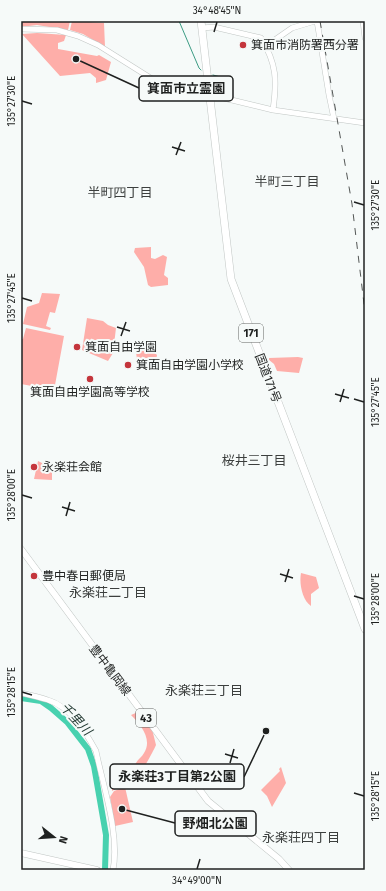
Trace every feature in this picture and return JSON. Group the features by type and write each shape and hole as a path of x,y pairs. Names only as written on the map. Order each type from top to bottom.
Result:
{"highway":[{"name":"国道171号","path":"201,24 231,279 365,629"}],"main road":[{"name":"豊中亀岡線","path":"21,549 208,801 279,859 289,870"},
{"path":"21,853 97,870"}],"street":[{"path":"212,21 214,27"},
{"path":"266,46 292,28 316,21 334,119"},
{"path":"363,21 365,38"},
{"path":"201,24 262,38 273,62 276,77 273,110"},
{"path":"21,29 57,30 78,36 98,46 157,82 273,110 365,123"},
{"path":"21,693 48,700 66,709 89,738 96,751 114,837 115,855 113,870"}],"shaded area":[{"path":"21,21 70,21 68,30 37,25 21,27"},
{"path":"72,21 104,23 105,47 83,34 70,30"},
{"path":"37,33 66,35 64,41 58,43 58,49 97,56 99,55 111,62 106,80 96,83 96,78 90,73 60,76 22,34"},
{"path":"151,247 151,258 155,259 163,255 167,257 164,275 168,278 168,285 151,287 148,285 144,267 134,252 135,248"},
{"path":"42,293 60,294 55,313 50,312 46,326 51,328 50,330 23,324 27,307 39,303"},
{"path":"87,318 103,321 116,328 113,353 108,361 82,350"},
{"path":"26,328 64,336 55,385 48,389 21,384 21,339 23,339"},
{"path":"139,350 155,353 157,355 156,361 138,364 136,353"},
{"path":"269,358 303,358 299,373 277,371 274,364 269,360"},
{"path":"38,461 52,468 52,480 34,479"},
{"path":"301,573 316,577 319,588 311,594 311,606 303,596 300,582"},
{"path":"138,712 152,729 156,745 133,782 112,791 112,786 116,785 126,777 146,748 147,742 144,732 131,715"},
{"path":"281,767 286,783 272,807 267,796 261,790 280,771 279,769"},
{"path":"125,787 133,822 115,826 110,797 114,791"}],"waterway":[{"path":"179,21 201,70"},
{"path":"213,75 228,79 228,85"},
{"name":"千里川","path":"21,698 41,701 51,708 67,722 88,749 94,766 106,835 105,870"}],"railway":[{"path":"320,21 352,204 365,312"}],"place":[{"name":"箕面市消防署西分署","path":"243,45"},
{"name":"箕面市立霊園","path":"76,59"},
{"name":"箕面自由学園","path":"77,347"},
{"name":"箕面自由学園小学校","path":"128,365"},
{"name":"箕面自由学園高等学校","path":"90,379"},
{"name":"永楽荘会館","path":"34,467"},
{"name":"豊中春日郵便局","path":"34,576"},
{"name":"永楽荘3丁目第2公園","path":"266,731"},
{"name":"野畑北公園","path":"122,809"}],"district":[{"name":"半町三丁目","path":"287,181"},
{"name":"半町四丁目","path":"120,192"},
{"name":"桜井三丁目","path":"254,460"},
{"name":"永楽荘二丁目","path":"108,592"},
{"name":"永楽荘三丁目","path":"204,690"},
{"name":"永楽荘四丁目","path":"301,837"}]}
